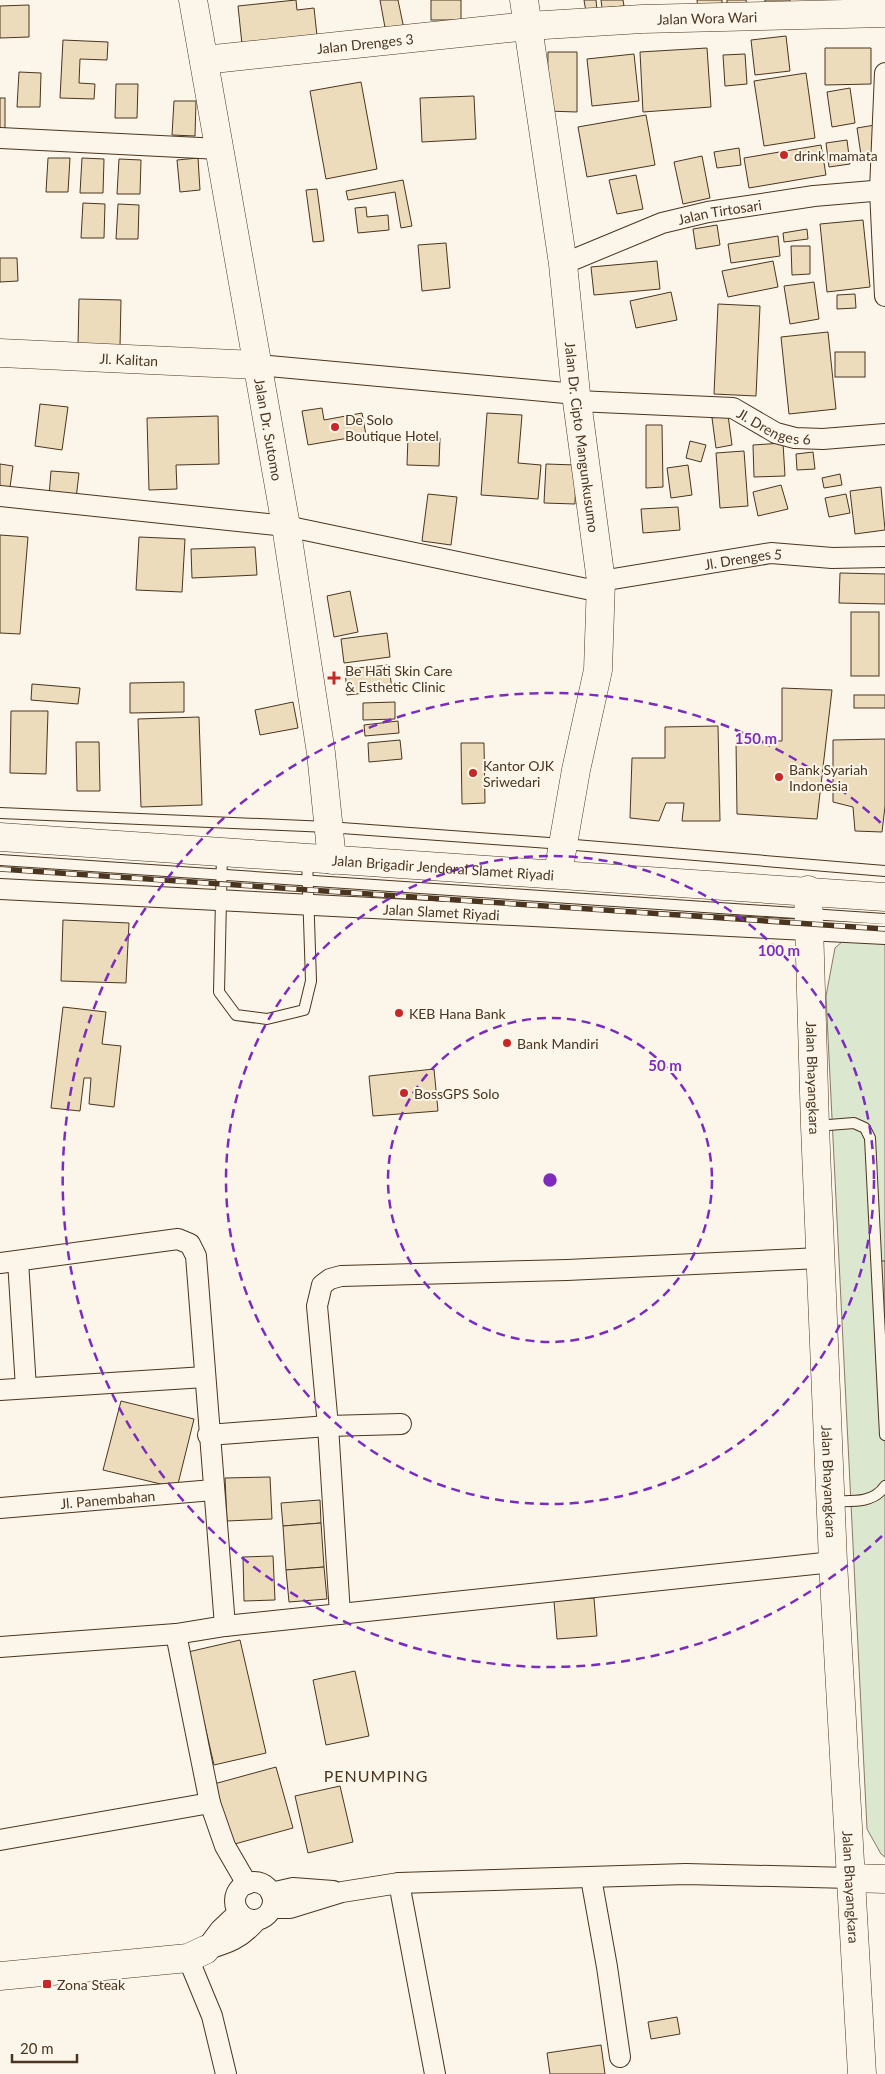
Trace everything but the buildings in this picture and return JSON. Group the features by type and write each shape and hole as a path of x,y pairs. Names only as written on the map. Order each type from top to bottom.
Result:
{"main road":[{"name":"Jalan Dr. Sutomo","path":"193,0 286,526 321,752 328,827 316,866"},
{"name":"Jalan Wora Wari","path":"526,13 642,19 754,8 885,13"},
{"name":"Jalan Drenges 3","path":"204,60 526,13"},
{"name":"Jalan Dr. Cipto Mangunkusumo","path":"526,13 563,264 577,398 601,587 598,670 558,874"},
{"name":"Jl. Kalitan","path":"0,352 258,365"},
{"name":"Jalan Brigadir Jenderal Slamet Riyadi","path":"0,837 222,864 558,874 809,912 885,897"},
{"name":"Jalan Bhayangkara","path":"809,912 815,1126 830,1501 862,2074"},
{"path":"850,1878 885,1880"},
{"path":"0,1976 196,1954"}],"street":[{"path":"885,73 882,190 885,296"},
{"path":"0,138 220,149"},
{"name":"Jalan Tirtosari","path":"563,264 632,234 680,218 763,203 882,190"},
{"name":"Jl. Drenges 6","path":"258,365 577,398 733,408 776,433 795,438 823,439 885,434"},
{"path":"0,496 286,526 601,587"},
{"name":"Jl. Drenges 5","path":"601,587 771,553 832,558 885,557"},
{"name":"Jalan Slamet Riyadi","path":"0,890 308,905 809,912 885,934"},
{"path":"26,1388 9,1262 178,1239 190,1244 196,1256 208,1435 225,1626"},
{"path":"340,1614 328,1426 317,1306 322,1285 330,1279 342,1276 568,1270 820,1258"},
{"path":"0,1390 204,1377"},
{"path":"208,1435 328,1426 400,1424"},
{"name":"Jl. Panembahan","path":"0,1508 213,1490"},
{"path":"0,1647 176,1634 225,1626 833,1562"},
{"path":"176,1634 210,1803 225,1846 247,1884"},
{"path":"0,1840 210,1803"},
{"path":"226,2074 196,1954 233,1942 250,1929 260,1908 264,1885 258,1883 247,1884 242,1887 236,1896 235,1902 260,1908 290,1908 342,1892 399,1883 686,1874 850,1878"},
{"path":"591,1878 620,2056"},
{"path":"399,1883 435,2074"}],"lane":[{"path":"0,813 328,827 563,844 885,871"},
{"path":"0,860 222,864 219,992 236,1015 267,1019 304,1010 311,981 308,905 316,866 885,919"},
{"path":"815,1126 854,1123 865,1128 870,1138 885,1435"},
{"path":"830,1501 866,1500 880,1494 885,1486"}],"green space":[{"path":"844,940 885,942 885,1857 881,1854 867,1829 826,996 835,948"}],"railway":[{"path":"0,869 885,929"}],"place":[{"name":"drink mamata","path":"784,155"},
{"name":"De Solo Boutique Hotel","path":"335,427"},
{"name":"Be Hati Skin Care & Esthetic Clinic","path":"334,678"},
{"name":"Kantor OJK Sriwedari","path":"473,773"},
{"name":"Bank Syariah Indonesia","path":"779,777"},
{"name":"KEB Hana Bank","path":"399,1013"},
{"name":"Bank Mandiri","path":"507,1043"},
{"name":"BossGPS Solo","path":"404,1093"},
{"name":"Zona Steak","path":"47,1984"}],"district":[{"name":"PENUMPING","path":"376,1775"}]}
